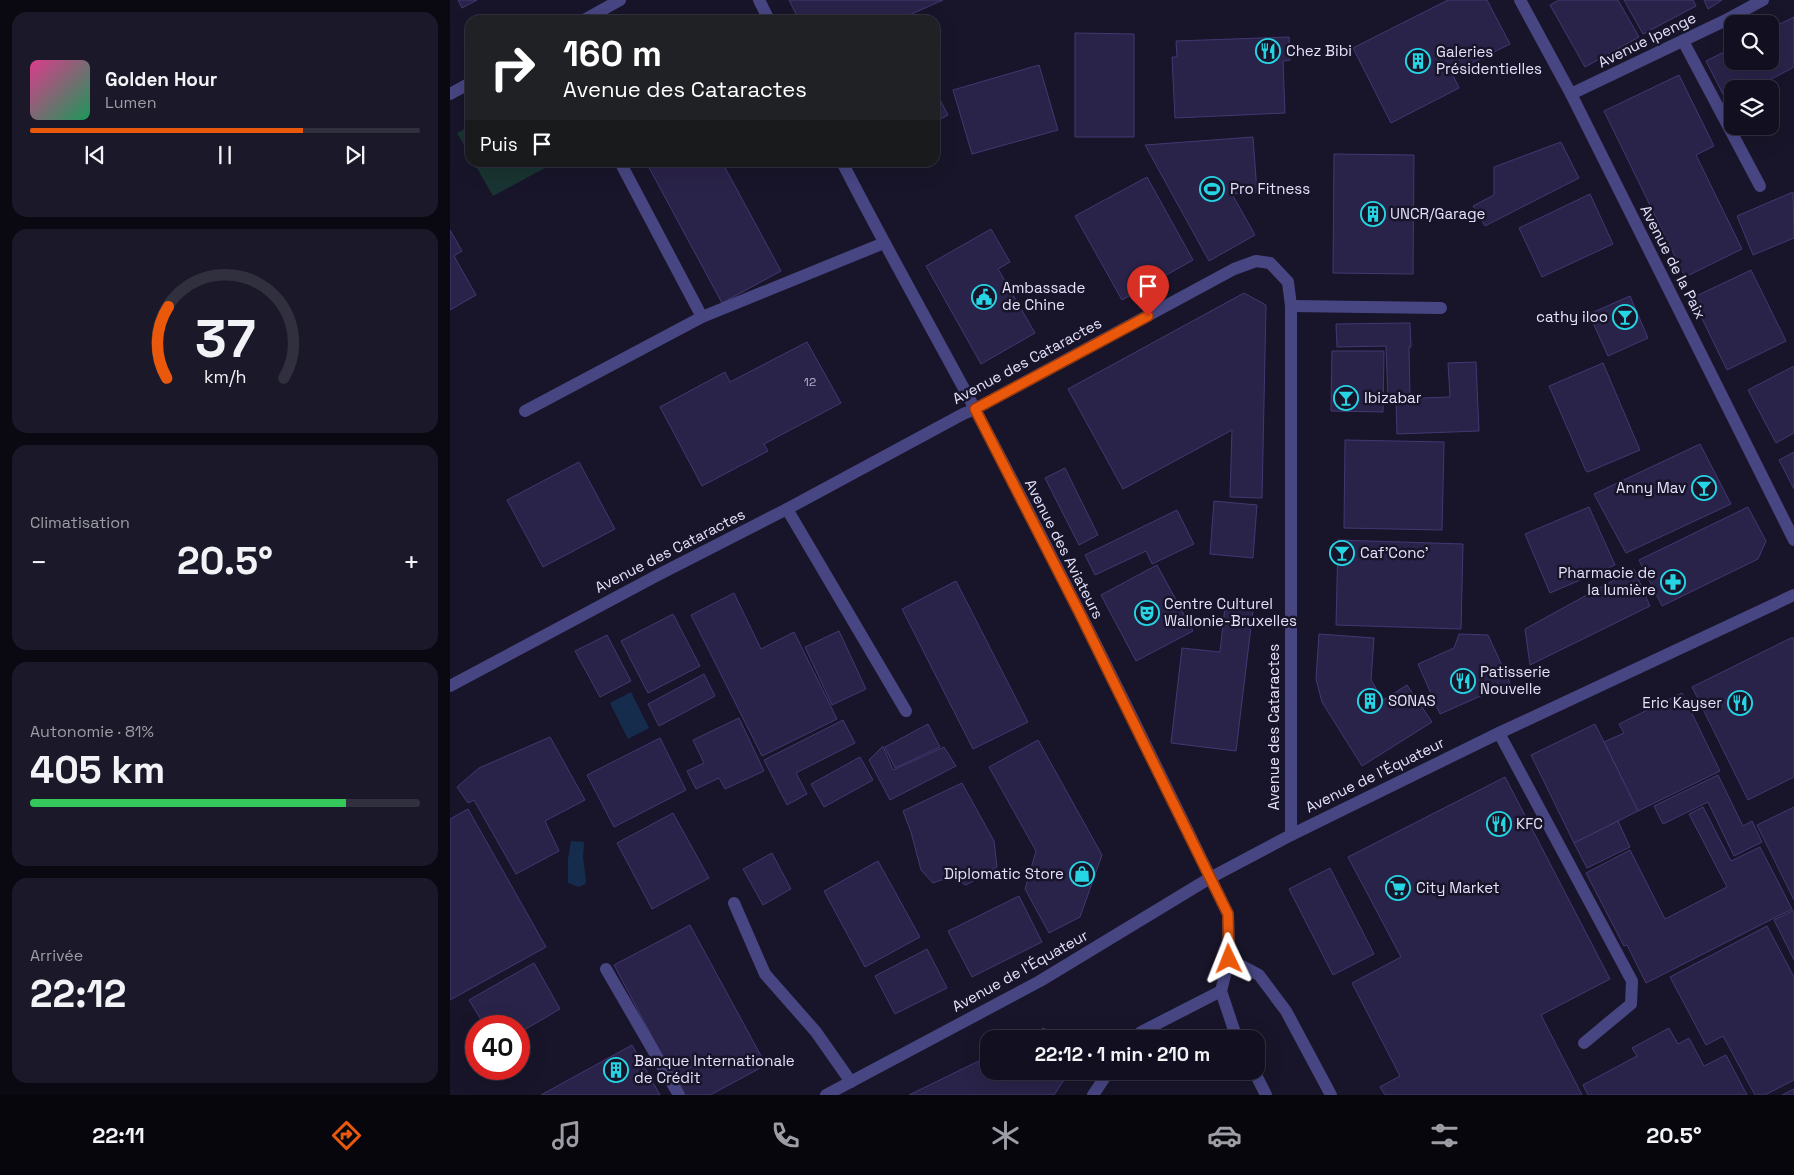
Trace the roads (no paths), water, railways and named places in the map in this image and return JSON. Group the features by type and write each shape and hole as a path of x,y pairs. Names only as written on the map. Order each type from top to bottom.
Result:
{"street":[{"path":"593,15 620,0"},
{"path":"759,0 766,15"},
{"name":"Avenue de la Paix","path":"1520,0 1571,94 1794,540"},
{"name":"Avenue Ipenge","path":"1571,94 1683,41 1763,0"},
{"path":"1683,41 1760,186"},
{"path":"450,94 465,86"},
{"path":"623,167 702,317"},
{"name":"Avenue des Aviateurs","path":"845,167 975,409 1073,601 1228,914 1229,959 1221,991"},
{"path":"525,411 702,317 884,242"},
{"name":"Avenue des Cataractes","path":"450,686 656,576 787,509 1234,269 1256,261 1270,263 1288,282 1291,306 1291,835"},
{"path":"1291,306 1441,308"},
{"path":"787,509 906,711"},
{"name":"Avenue de l'Équateur","path":"826,1095 1040,980 1210,878 1291,835 1499,732 1794,595"},
{"path":"1499,732 1632,981 1631,1004 1584,1043"},
{"path":"734,903 765,974 816,1032 851,1082"},
{"path":"1229,959 1259,975 1286,1011 1330,1095"},
{"path":"606,970 679,1095"},
{"path":"1145,1030 1221,991 1234,1030"},
{"path":"1093,1095 1103,1080"},
{"path":"1258,1080 1266,1095"}],"water":[{"path":"631,692 649,728 628,739 610,703"},
{"path":"571,841 584,842 583,857 586,881 585,884 579,887 568,883 568,859"}],"place":[{"name":"Chez Bibi","path":"1268,51"},
{"name":"Galeries Présidentielles","path":"1418,61"},
{"name":"Pro Fitness","path":"1212,189"},
{"name":"UNCR/Garage","path":"1373,214"},
{"name":"Ambassade de Chine","path":"984,297"},
{"name":"cathy iloo","path":"1625,317"},
{"name":"Ibizabar","path":"1346,398"},
{"name":"Anny Mav","path":"1704,488"},
{"name":"Caf'Conc'","path":"1342,553"},
{"name":"Pharmacie de la lumière","path":"1673,582"},
{"name":"Centre Culturel Wallonie-Bruxelles","path":"1147,613"},
{"name":"Patisserie Nouvelle","path":"1463,681"},
{"name":"SONAS","path":"1370,701"},
{"name":"Eric Kayser","path":"1740,703"},
{"name":"KFC","path":"1499,824"},
{"name":"Diplomatic Store","path":"1082,874"},
{"name":"City Market","path":"1398,888"},
{"name":"Banque Internationale de Crédit","path":"616,1070"}]}
